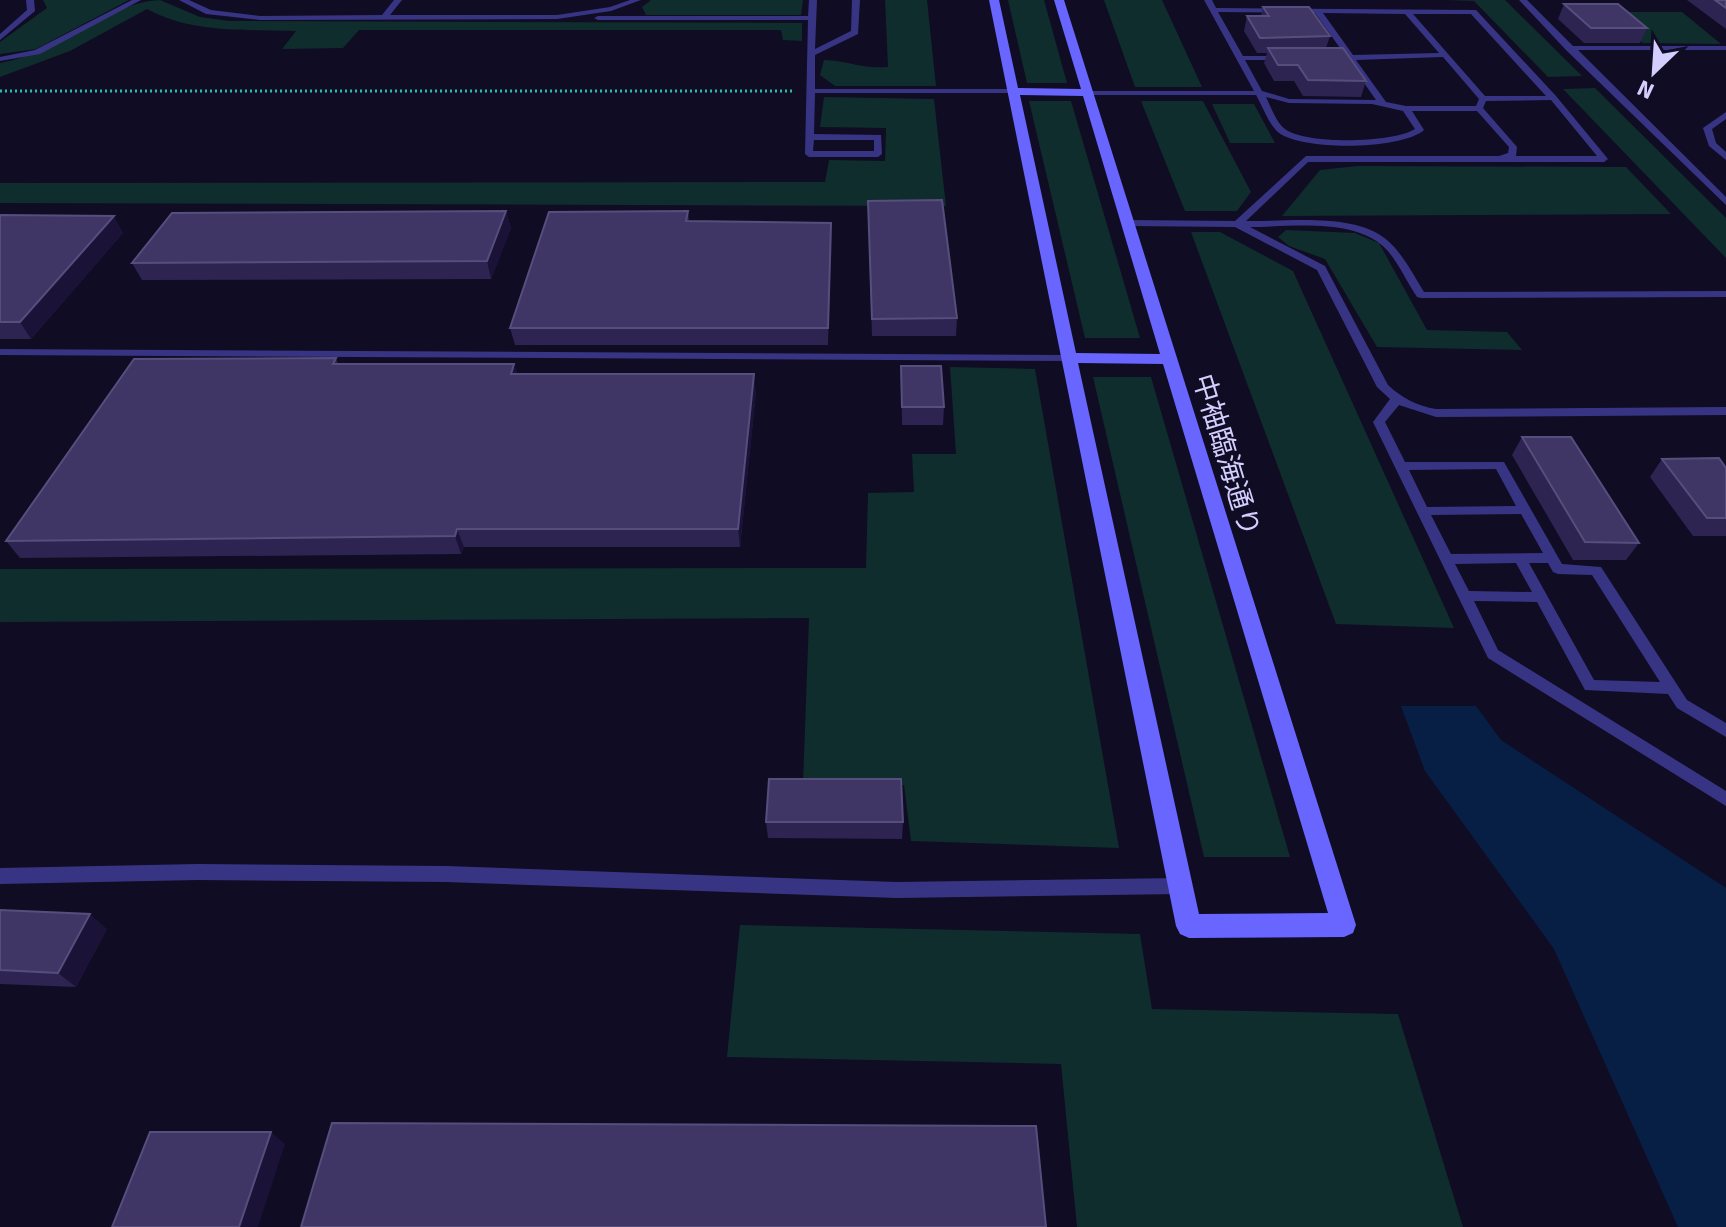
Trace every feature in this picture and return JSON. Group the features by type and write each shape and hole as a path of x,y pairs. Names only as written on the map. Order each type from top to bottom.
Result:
{"street":[{"path":"994,0 1181,886"},
{"name":"中袖臨海通り","path":"1059,0 1344,925 1189,926 1181,886"},
{"path":"1013,91 1088,93"},
{"path":"1069,358 1170,359"}],"lane":[{"path":"0,38 31,11 30,0"},
{"path":"183,0 209,12 247,17 812,18"},
{"path":"385,17 398,0"},
{"path":"557,17 611,9 638,0"},
{"path":"638,0 629,10 631,13 654,18"},
{"path":"809,137 878,137 878,154 809,154 809,137 812,54 812,18 813,0"},
{"path":"812,54 855,32 856,0"},
{"path":"1208,0 1279,129 1292,137 1393,142 1412,138 1420,130 1406,109"},
{"path":"1523,0 1726,202"},
{"path":"0,59 37,52 137,1"},
{"path":"1214,10 1473,12 1553,98 1604,159 1306,159 1237,224"},
{"path":"1317,10 1383,104"},
{"path":"1407,11 1445,55 1513,147 1512,155 1503,157"},
{"path":"1569,48 1726,48"},
{"path":"1319,58 1351,58 1366,54 1445,55"},
{"path":"1240,58 1288,58"},
{"path":"811,91 1013,91"},
{"path":"1088,93 1260,93 1289,101 1383,104 1406,109 1553,98"},
{"path":"1726,115 1707,128 1712,144 1726,157"},
{"path":"1128,223 1364,228 1382,237 1421,295 1726,294"},
{"path":"1237,224 1321,268 1383,387 1396,400 1436,413 1726,411"},
{"path":"0,352 1069,358"},
{"path":"1396,400 1379,422 1493,654 1726,799"},
{"path":"1400,466 1500,465 1558,569 1596,570 1682,704 1726,731"},
{"path":"1423,511 1526,510"},
{"path":"1520,558 1590,686 1671,688"},
{"path":"1446,559 1552,558"},
{"path":"1465,596 1541,597"},
{"path":"0,876 198,872 446,874 897,890 1181,886"}],"path":[{"path":"0,91 811,91"}],"green space":[{"path":"43,0 129,0 36,49 0,54 0,42 47,8"},
{"path":"160,0 200,17 229,21 802,23 802,41 783,40 781,30 359,30 343,48 282,49 296,31 201,26 182,23 147,9 70,51 0,77 0,63 41,50 119,10"},
{"path":"651,0 803,0 801,15 646,15 642,7"},
{"path":"885,0 927,0 936,86 835,86 820,75 824,60 888,67"},
{"path":"1008,0 1044,0 1067,83 1027,83"},
{"path":"1104,0 1162,0 1202,87 1135,87"},
{"path":"1445,0 1505,0 1582,76 1548,77 1474,1"},
{"path":"1607,12 1682,12 1721,44 1643,43"},
{"path":"1595,88 1726,218 1726,258 1563,89"},
{"path":"824,97 934,99 946,206 0,203 0,183 825,182 829,160 885,161 886,128 820,127"},
{"path":"1029,101 1071,101 1140,338 1085,338"},
{"path":"1141,101 1203,101 1251,192 1237,211 1185,211"},
{"path":"1212,104 1254,104 1275,143 1230,143"},
{"path":"1357,166 1626,167 1671,214 1282,216 1320,170"},
{"path":"1286,230 1355,233 1379,243 1427,330 1507,332 1522,350 1377,347 1325,259 1289,246 1278,237"},
{"path":"1191,232 1220,232 1293,271 1454,628 1336,624"},
{"path":"950,367 1035,369 1119,848 911,841 904,785 803,783 809,618 0,622 0,569 866,568 868,493 914,492 912,454 956,454"},
{"path":"1093,377 1151,377 1290,857 1204,857"},
{"path":"740,925 1140,934 1152,1009 1398,1014 1463,1227 1077,1227 1061,1064 727,1057"}],"water":[{"path":"1401,706 1476,706 1501,740 1726,888 1726,1227 1678,1227 1554,949 1425,771"}],"building":[{"path":"1715,0 1726,0 1726,8"},
{"path":"1564,4 1618,4 1647,28 1591,28"},
{"path":"1263,7 1309,7 1330,36 1260,38 1247,16 1269,16"},
{"path":"1268,48 1343,48 1366,81 1308,80 1298,65 1278,65"},
{"path":"942,200 957,318 872,319 868,201"},
{"path":"506,211 487,261 132,263 172,213"},
{"path":"688,211 686,221 831,223 828,328 510,328 549,212"},
{"path":"0,215 114,216 20,322 0,322"},
{"path":"336,358 333,364 514,364 511,374 754,374 738,529 457,529 455,536 6,541 134,359"},
{"path":"901,366 941,366 944,407 902,407"},
{"path":"1522,437 1571,437 1639,543 1585,542"},
{"path":"1719,458 1726,468 1726,518 1707,518 1662,459"},
{"path":"769,779 901,779 903,822 766,822"},
{"path":"0,910 90,914 58,973 0,970"},
{"path":"332,1123 1036,1126 1046,1227 301,1227"},
{"path":"150,1132 271,1132 239,1227 112,1227"}]}
